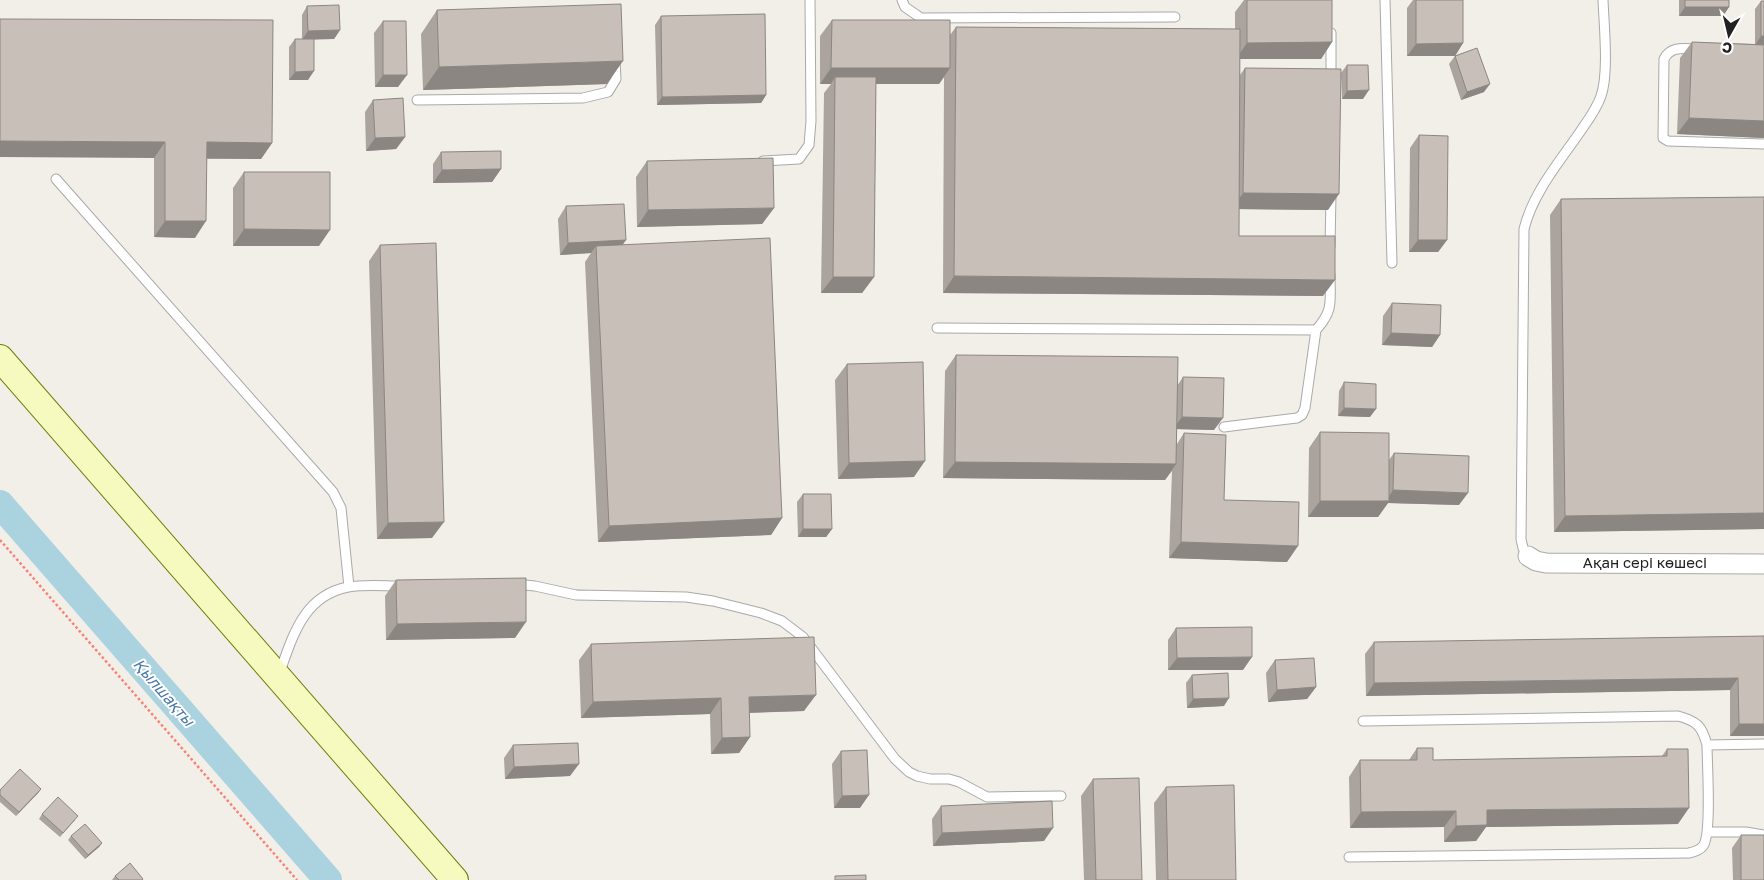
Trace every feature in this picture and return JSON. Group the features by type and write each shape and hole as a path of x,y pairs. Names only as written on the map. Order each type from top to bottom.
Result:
{"street":[{"path":"0,358 455,880"},
{"name":"Ақан сері көшесі","path":"1528,556 1536,561 1546,563 1764,564"}],"lane":[{"path":"750,162 799,159 809,145 811,120 810,0"},
{"path":"902,0 905,7 921,18 1175,17"},
{"path":"1385,0 1392,263"},
{"path":"1528,556 1523,548 1522,539 1524,229 1535,200 1594,111 1602,95 1605,73 1603,0"},
{"path":"1331,20 1331,89"},
{"path":"1705,49 1675,48 1670,50 1664,59 1664,138 1668,141 1764,144"},
{"path":"417,100 583,98 608,92 616,79 615,49"},
{"path":"56,178 333,492 341,508 349,587"},
{"path":"1330,256 1331,187"},
{"path":"1224,427 1297,418 1302,415 1306,403 1316,330 1328,314 1330,305 1330,266"},
{"path":"937,328 1316,330"},
{"path":"509,584 535,586 576,595 686,597 713,601 761,613 782,622 803,637 895,759 909,772 924,778 958,782 987,796 1061,796"},
{"path":"278,676 298,624 318,600 349,587 409,586"},
{"path":"1349,857 1689,853 1703,846 1708,832 1707,745 1704,733 1698,724 1688,719 1678,716 1363,720"},
{"path":"1707,745 1764,744"},
{"path":"1708,832 1746,832 1764,835"}],"path":[{"path":"0,540 297,880"}],"building":[{"path":"1247,0 1332,0 1332,42 1247,43"},
{"path":"1416,0 1463,0 1463,43 1416,44"},
{"path":"1685,0 1729,0 1729,7 1685,7"},
{"path":"1761,1 1764,1 1764,36 1761,36"},
{"path":"621,4 623,61 439,67 437,10"},
{"path":"339,5 340,30 308,31 307,6"},
{"path":"765,14 766,95 662,97 661,16"},
{"path":"0,19 273,20 272,143 207,142 206,221 165,221 165,142 0,141"},
{"path":"832,20 950,20 950,68 831,68"},
{"path":"383,21 406,21 407,75 383,75"},
{"path":"956,27 1240,29 1239,236 1335,236 1335,280 954,276"},
{"path":"295,39 314,39 314,71 295,72"},
{"path":"1692,42 1764,45 1764,121 1689,118"},
{"path":"1477,48 1490,84 1467,92 1455,56"},
{"path":"1347,65 1368,65 1369,90 1347,91"},
{"path":"1245,68 1341,69 1339,194 1243,193"},
{"path":"835,77 876,77 874,277 833,277"},
{"path":"403,98 405,137 375,138 373,100"},
{"path":"1419,135 1448,136 1447,240 1418,240"},
{"path":"501,151 501,169 442,170 441,152"},
{"path":"773,158 774,208 648,210 647,161"},
{"path":"244,172 330,172 330,230 244,229"},
{"path":"1764,197 1764,513 1565,516 1561,199"},
{"path":"624,204 626,240 568,243 566,206"},
{"path":"770,238 782,518 609,526 596,246"},
{"path":"436,243 444,522 388,523 380,245"},
{"path":"1392,303 1441,305 1440,335 1391,333"},
{"path":"956,355 1178,357 1176,464 955,462"},
{"path":"923,362 925,461 849,463 847,364"},
{"path":"1183,377 1224,378 1223,418 1182,417"},
{"path":"1344,382 1376,384 1376,409 1344,408"},
{"path":"1320,432 1389,433 1389,501 1320,501"},
{"path":"1184,433 1226,435 1224,500 1299,502 1298,546 1181,542"},
{"path":"1394,453 1469,456 1468,493 1393,490"},
{"path":"803,494 831,494 832,529 803,529"},
{"path":"526,578 526,622 397,624 396,580"},
{"path":"1252,627 1252,657 1177,658 1176,628"},
{"path":"1764,636 1764,724 1739,724 1738,678 1374,683 1374,642"},
{"path":"814,637 816,695 749,697 750,737 722,738 721,698 593,702 591,644"},
{"path":"1314,658 1316,687 1277,690 1275,660"},
{"path":"1228,673 1229,698 1193,699 1192,675"},
{"path":"578,743 579,764 514,767 513,745"},
{"path":"1417,748 1433,748 1433,760 1667,756 1667,749 1688,749 1689,808 1487,810 1487,825 1456,826 1456,811 1361,812 1360,760 1417,760"},
{"path":"867,750 869,795 842,796 841,751"},
{"path":"20,769 41,789 19,812 0,795 0,790"},
{"path":"1139,778 1142,880 1096,880 1093,779"},
{"path":"1234,785 1236,880 1168,880 1166,787"},
{"path":"58,797 78,816 63,833 42,814"},
{"path":"1052,801 1053,828 942,833 941,806"},
{"path":"85,824 102,843 88,855 71,836"},
{"path":"1741,835 1764,835 1764,880 1741,880"},
{"path":"130,863 142,880 119,880 115,876"},
{"path":"866,875 866,880 835,880 835,876"}],"waterway":[{"name":"Қылшақты","path":"0,504 328,880"}]}
